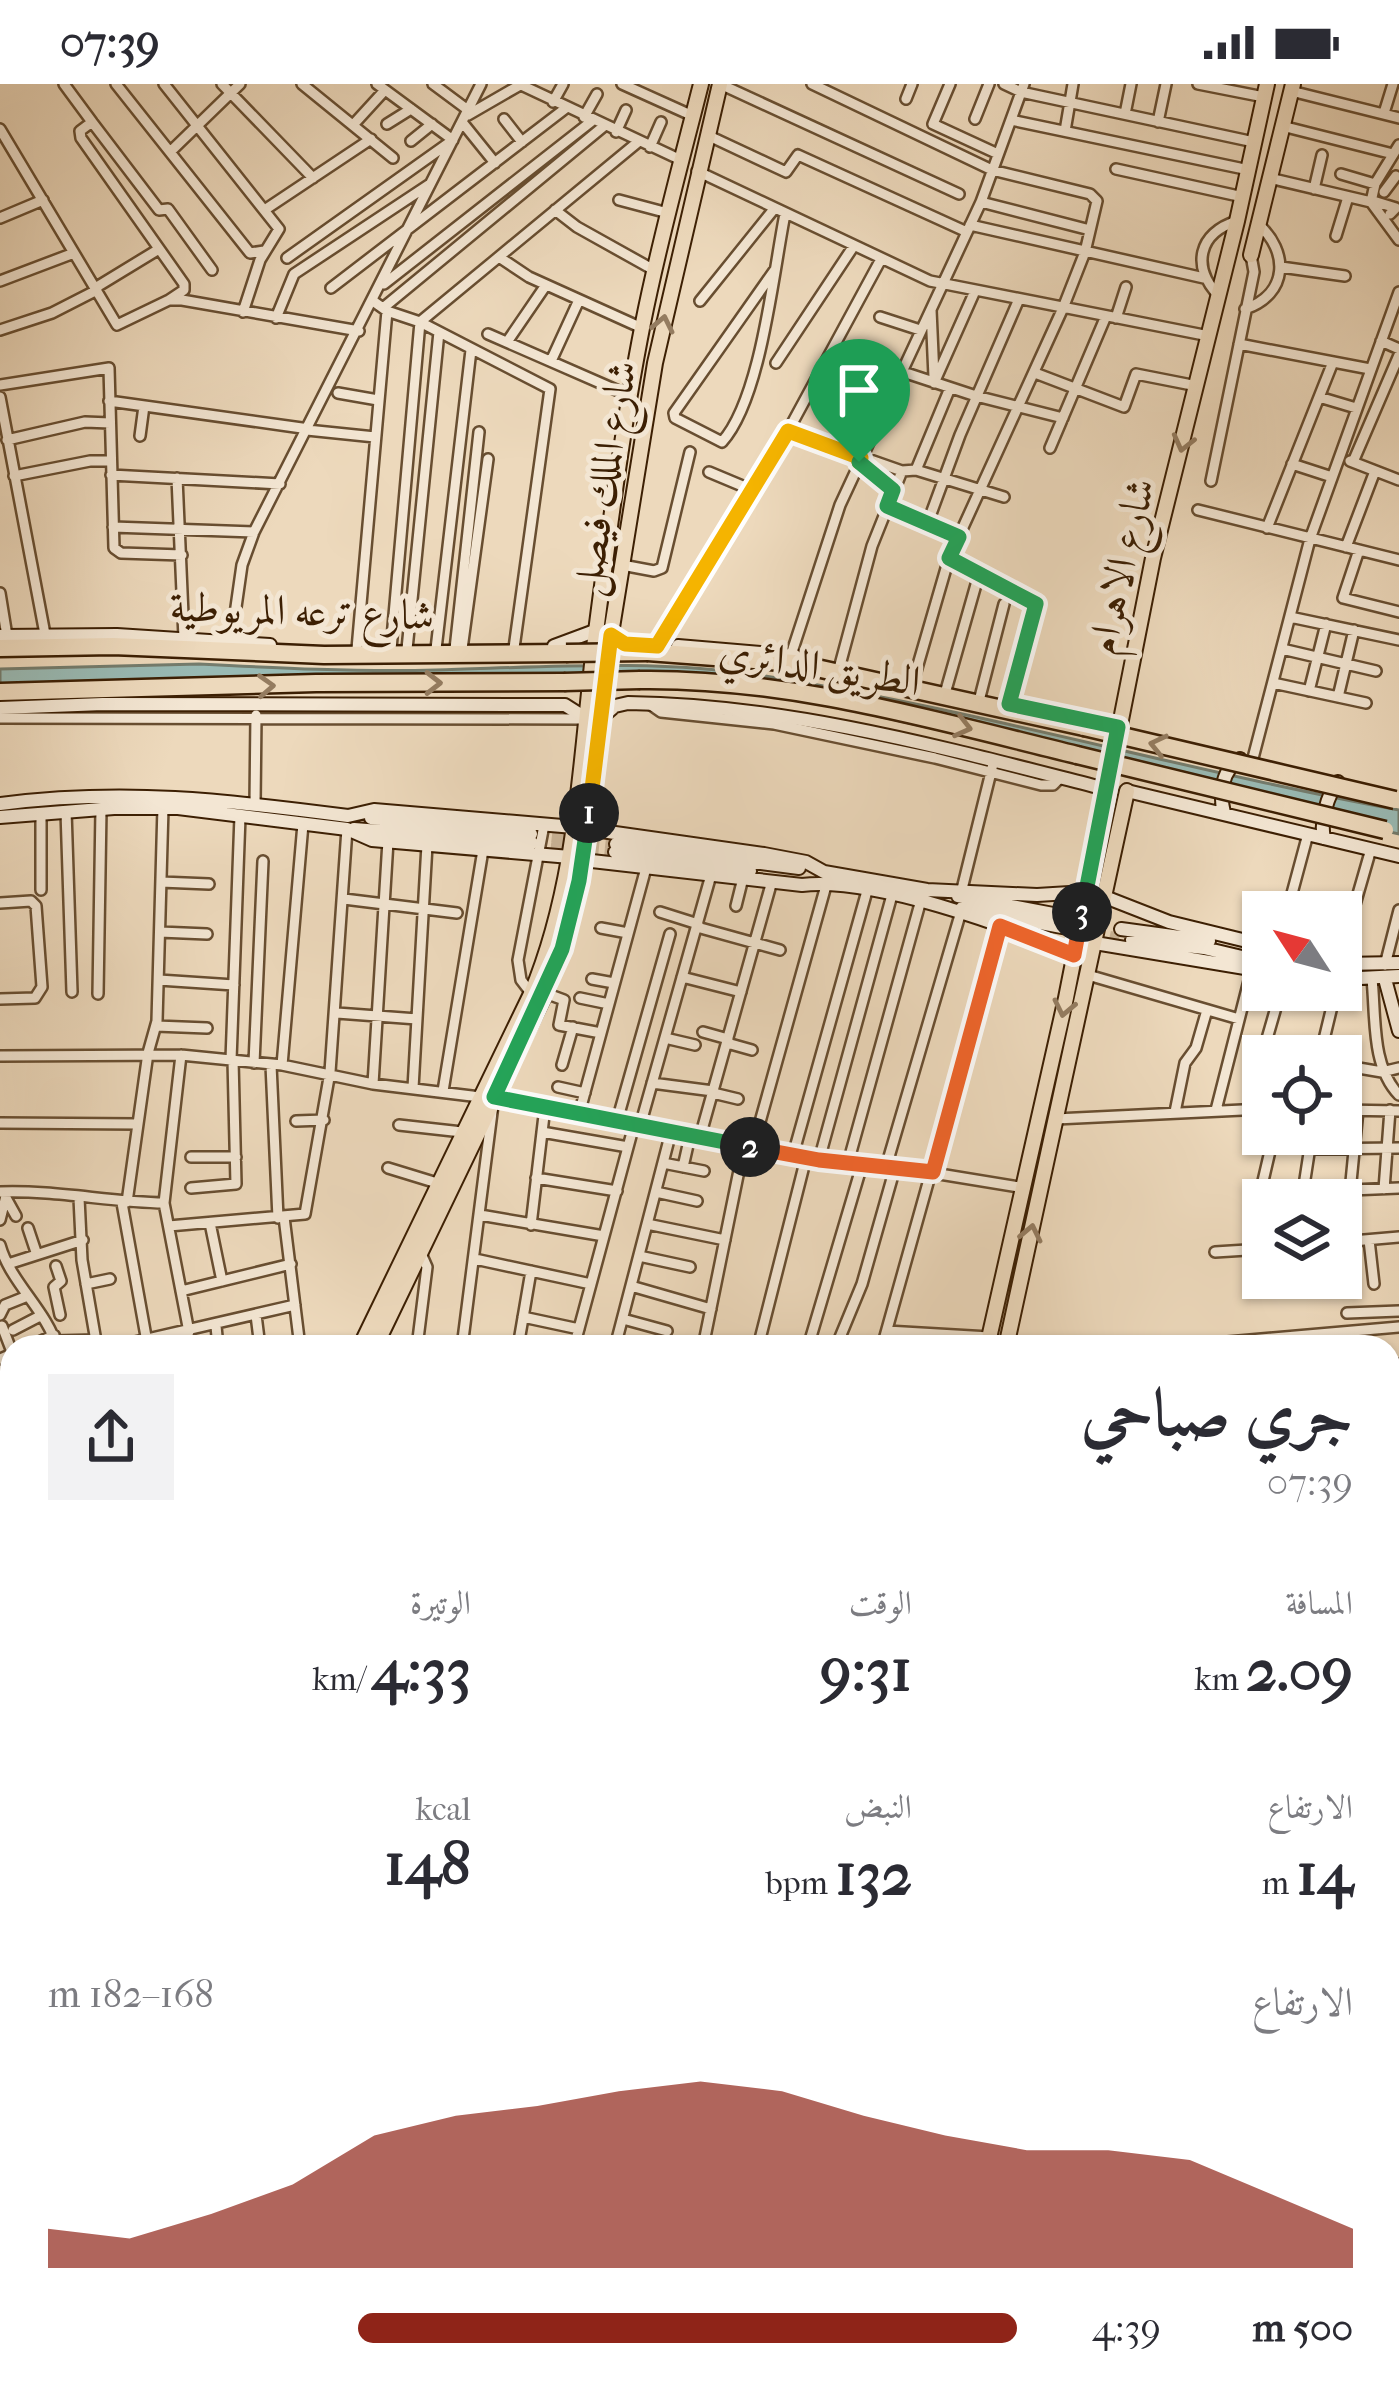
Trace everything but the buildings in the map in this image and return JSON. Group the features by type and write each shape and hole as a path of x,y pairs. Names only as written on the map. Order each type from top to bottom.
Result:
{"highway":[{"name":"الطريق الدائري","path":"2,640 324,655 648,652 765,659 871,677 1399,798"},
{"name":"الطريق الدائري","path":"0,692 316,683 666,680 743,684 865,703 1399,833"}],"main road":[{"name":"شارع الملك فيصل","path":"603,639 622,565 658,346 720,84"},
{"name":"شارع الملك فيصل","path":"367,1335 401,1275 538,993 554,934 583,860 630,396 696,86"},
{"path":"1251,255 1292,88"},
{"name":"شارع الاهرام","path":"990,1335 1074,955 1153,558 1266,90"},
{"path":"666,219 683,231"},
{"name":"شارع ترعه المريوطية","path":"2,640 45,634 356,649 459,649 559,646 603,639 790,655 1118,730"},
{"path":"0,708 200,711 565,705 594,718 619,705 716,706 798,716 992,767 1106,789"},
{"path":"1224,813 1223,784 1245,760 1399,798"},
{"path":"1308,834 1323,789 1321,777"},
{"path":"1324,838 1322,826 1331,791 1339,781"},
{"path":"1009,1335 1127,791 1399,856"},
{"path":"0,803 149,795 255,804 348,822 534,844 583,860 802,885 824,879"},
{"path":"0,817 164,807 303,824 348,822 374,810 588,829 764,854 806,862 824,879 892,895 925,897 962,889 1029,895 1086,892"},
{"path":"348,822 366,838 388,842 483,850 534,844"},
{"path":"583,860 588,829"},
{"path":"616,848 1068,922"},
{"path":"925,897 1074,955"},
{"path":"1105,897 1169,922 1242,942"},
{"path":"1242,946 1120,934 1204,949 1242,961"},
{"path":"1095,943 1242,965"},
{"path":"1388,972 1399,1030"},
{"name":"شارع الملك فيصل","path":"414,1247 462,1132 487,1097"},
{"name":"شارع الملك فيصل","path":"379,1335 401,1275"}],"street":[{"path":"64,84 159,210 168,208 212,270"},
{"path":"116,84 250,253 264,251"},
{"path":"164,84 266,209 279,232 264,251 243,312"},
{"path":"302,84 393,158"},
{"path":"433,84 465,116 495,163"},
{"path":"356,649 378,400 380,287 481,84"},
{"path":"465,116 520,84 681,160"},
{"path":"554,102 563,84"},
{"path":"622,84 693,116"},
{"path":"720,84 959,194"},
{"path":"812,84 992,170 1090,194 1097,201 1064,308 949,558 913,682"},
{"path":"906,99 912,84"},
{"path":"950,84 933,124 998,154"},
{"path":"974,119 989,84"},
{"path":"1004,84 1255,142"},
{"path":"1065,131 1073,84"},
{"path":"1125,115 1131,84"},
{"path":"1158,122 1166,84"},
{"path":"1198,84 1266,90"},
{"path":"1384,113 1393,84"},
{"path":"170,152 231,87 313,178"},
{"path":"353,125 381,87 453,140"},
{"path":"790,655 840,505 981,202 1023,88"},
{"path":"1292,88 1399,118"},
{"path":"380,287 588,119 596,94"},
{"path":"1342,118 1346,104"},
{"path":"332,287 566,108"},
{"path":"387,124 411,109"},
{"path":"1093,137 1099,109"},
{"path":"616,132 626,110"},
{"path":"504,119 522,142"},
{"path":"1011,119 1249,170"},
{"path":"0,129 116,325 169,300 184,286 81,139 80,131 92,122"},
{"path":"650,147 661,122"},
{"path":"411,141 432,124"},
{"path":"230,642 242,565 254,532 359,331 381,307 604,126"},
{"path":"1282,126 1397,151 1375,184 1371,201 1399,240"},
{"path":"706,135 788,171 798,155 969,228 1204,278"},
{"path":"266,209 371,139"},
{"path":"286,258 453,140"},
{"path":"391,649 420,322 638,142"},
{"path":"0,162 15,155"},
{"path":"1314,189 1322,155"},
{"path":"1384,168 1397,177 1384,192"},
{"path":"1116,169 1243,197"},
{"path":"698,171 880,261 942,285 1209,336"},
{"path":"1341,174 1375,184"},
{"path":"1269,178 1396,208 1390,214"},
{"path":"276,318 297,272 431,184"},
{"path":"1336,236 1348,197"},
{"path":"0,218 43,200"},
{"path":"619,200 666,219"},
{"path":"981,202 1090,230"},
{"path":"555,210 654,270"},
{"path":"774,271 674,416 722,442 746,404 774,271 780,211"},
{"path":"700,301 780,211"},
{"path":"1219,296 1204,278 1200,260 1216,229 1237,220"},
{"path":"1246,309 1273,292 1282,267 1276,244 1258,224"},
{"path":"776,363 853,247"},
{"path":"0,330 52,314 159,249"},
{"path":"0,281 74,253"},
{"path":"1211,481 1255,267 1251,255"},
{"path":"499,257 546,285 642,328"},
{"path":"657,646 788,431 880,261"},
{"path":"1282,267 1345,275"},
{"path":"507,343 546,285"},
{"path":"1050,448 1126,287"},
{"path":"934,382 975,291"},
{"path":"1245,760 1273,683 1310,538 1399,292"},
{"path":"928,522 942,478 1019,299"},
{"path":"169,300 359,331"},
{"path":"551,362 578,300"},
{"path":"381,307 544,382 550,389 514,648"},
{"path":"931,308 934,382"},
{"path":"880,317 920,330"},
{"path":"407,649 439,332"},
{"path":"488,334 630,396"},
{"path":"1353,462 1396,369 1399,352 1381,341"},
{"path":"1239,344 1370,369"},
{"path":"436,649 471,350"},
{"path":"826,362 895,384"},
{"path":"1267,528 1333,362"},
{"path":"0,386 109,368 116,552 182,555"},
{"path":"901,371 1063,418"},
{"path":"1036,373 1125,407 1137,374 1197,386"},
{"path":"916,470 950,388"},
{"path":"338,393 378,400"},
{"path":"1319,397 1356,409"},
{"path":"0,398 45,634"},
{"path":"109,401 375,436"},
{"path":"140,436 144,406"},
{"path":"8,440 87,422 110,423"},
{"path":"934,425 960,435"},
{"path":"788,431 860,460 902,472 916,470 1004,497"},
{"path":"459,649 479,432"},
{"path":"622,565 662,568 690,452"},
{"path":"1339,456 1397,476"},
{"path":"459,649 488,459"},
{"path":"860,460 893,490"},
{"path":"14,476 111,461"},
{"path":"1292,464 1332,477"},
{"path":"1346,547 1375,471"},
{"path":"710,472 752,490"},
{"path":"840,665 872,546 902,472"},
{"path":"111,475 280,484"},
{"path":"177,478 184,638"},
{"path":"887,506 959,537"},
{"path":"1198,510 1399,560"},
{"path":"112,527 254,532"},
{"path":"1359,550 1343,598 1396,611 1399,594"},
{"path":"949,558 1036,604 1009,704"},
{"path":"946,690 979,574"},
{"path":"1,601 2,640"},
{"path":"980,698 1004,604"},
{"path":"1290,617 1399,640"},
{"path":"1309,691 1326,624"},
{"path":"1338,697 1354,630"},
{"path":"1282,649 1376,671"},
{"path":"1273,683 1366,703"},
{"path":"0,718 200,711 594,718"},
{"path":"255,804 256,715"},
{"path":"962,889 992,767"},
{"path":"150,1335 124,1202 156,1026 164,807"},
{"path":"98,994 101,809"},
{"path":"66,811 72,992"},
{"path":"41,813 41,890"},
{"path":"190,1188 234,1187 233,985 240,816"},
{"path":"169,1226 305,1214 324,1120 337,1013 348,822"},
{"path":"299,1335 281,1218 276,1065 303,824"},
{"path":"544,825 534,844 518,961 521,980 538,993 564,1000 559,1024 601,1033"},
{"path":"1293,891 1308,834"},
{"path":"373,1084 388,842"},
{"path":"413,1088 427,845"},
{"path":"1359,891 1372,849"},
{"path":"443,1091 483,850"},
{"path":"254,1063 263,861"},
{"path":"579,1114 646,868"},
{"path":"577,1335 628,1147 652,1083 712,875"},
{"path":"736,906 743,878"},
{"path":"706,1335 748,1146 824,879"},
{"path":"683,1167 713,1092 772,881"},
{"path":"161,882 209,884"},
{"path":"793,1155 867,891"},
{"path":"819,1160 892,895"},
{"path":"848,1163 925,897"},
{"path":"344,899 457,913"},
{"path":"0,903 36,906 42,987 35,998 0,999"},
{"path":"1399,910 1388,972 1382,1072 1399,1095"},
{"path":"660,912 780,950"},
{"path":"841,1335 862,1284 960,914"},
{"path":"886,1335 1000,926"},
{"path":"601,928 628,933"},
{"path":"160,932 207,934"},
{"path":"617,1121 670,934"},
{"path":"1088,975 1239,1019"},
{"path":"682,977 741,992"},
{"path":"592,979 614,983"},
{"path":"159,980 233,985"},
{"path":"580,998 609,1004"},
{"path":"1175,1112 1185,1064 1196,1048 1207,1010"},
{"path":"1216,1110 1242,1011"},
{"path":"337,1013 417,1019"},
{"path":"156,1026 207,1028"},
{"path":"562,1064 572,1028"},
{"path":"704,1032 752,1050"},
{"path":"665,1038 695,1045"},
{"path":"567,1045 596,1052"},
{"path":"0,1056 148,1053 276,1065 373,1084 544,1107 806,1158 1024,1188"},
{"path":"181,1055 164,1203 189,1332"},
{"path":"1362,1069 1382,1072 1399,1067"},
{"path":"652,1083 738,1100"},
{"path":"558,1087 584,1093"},
{"path":"464,1335 480,1216 487,1097"},
{"path":"530,1225 544,1107"},
{"path":"1056,1119 1242,1109"},
{"path":"1362,1110 1394,1111 1393,1148 1384,1189"},
{"path":"296,1121 324,1120"},
{"path":"0,1123 138,1124"},
{"path":"399,1125 462,1132"},
{"path":"542,1132 628,1147"},
{"path":"620,1335 671,1132"},
{"path":"1362,1149 1393,1148"},
{"path":"191,1157 236,1157"},
{"path":"761,1335 806,1158"},
{"path":"663,1163 704,1171"},
{"path":"812,1335 862,1165"},
{"path":"388,1168 437,1184"},
{"path":"536,1178 616,1191"},
{"path":"1362,1191 1399,1187"},
{"path":"4,1194 42,1191 164,1203"},
{"path":"656,1192 697,1202"},
{"path":"4,1194 16,1216"},
{"path":"0,1220 4,1194"},
{"path":"80,1198 82,1256 95,1335"},
{"path":"480,1216 604,1236"},
{"path":"210,1223 222,1281"},
{"path":"647,1224 725,1240"},
{"path":"28,1228 36,1252"},
{"path":"1362,1241 1399,1238"},
{"path":"8,1264 83,1240"},
{"path":"1370,1240 1374,1284"},
{"path":"0,1245 25,1297 51,1335"},
{"path":"414,1247 427,1267 418,1335"},
{"path":"1215,1252 1242,1250"},
{"path":"60,1315 54,1286 61,1280 53,1267 82,1256"},
{"path":"639,1256 690,1267"},
{"path":"475,1259 591,1284"},
{"path":"181,1291 291,1264"},
{"path":"520,1335 531,1271"},
{"path":"0,1283 17,1279"},
{"path":"86,1284 110,1279"},
{"path":"631,1286 711,1309"},
{"path":"25,1297 3,1306 5,1324 40,1316"},
{"path":"179,1335 296,1305"},
{"path":"1346,1313 1399,1311"},
{"path":"256,1315 258,1335"},
{"path":"524,1317 579,1328"},
{"path":"623,1319 667,1331"},
{"path":"216,1326 217,1335"},
{"path":"1308,1335 1399,1327"},
{"path":"887,1331 922,1335"}],"water":[{"path":"199,664 377,670 642,666 765,676 1399,810 1399,834 755,688 0,687 0,669"}],"tunnel":[{"path":"534,834 616,844"},
{"path":"533,844 615,852"},
{"path":"1092,933 1119,939"}],"route":[{"path":"788,431 861,458 859,462 893,490 887,506 959,537 949,558 1036,604 1009,704 1118,727 1074,955 1000,926 933,1172 806,1158 494,1097 542,1000 567,933 583,860 611,635 625,644 657,646 788,431"}]}
